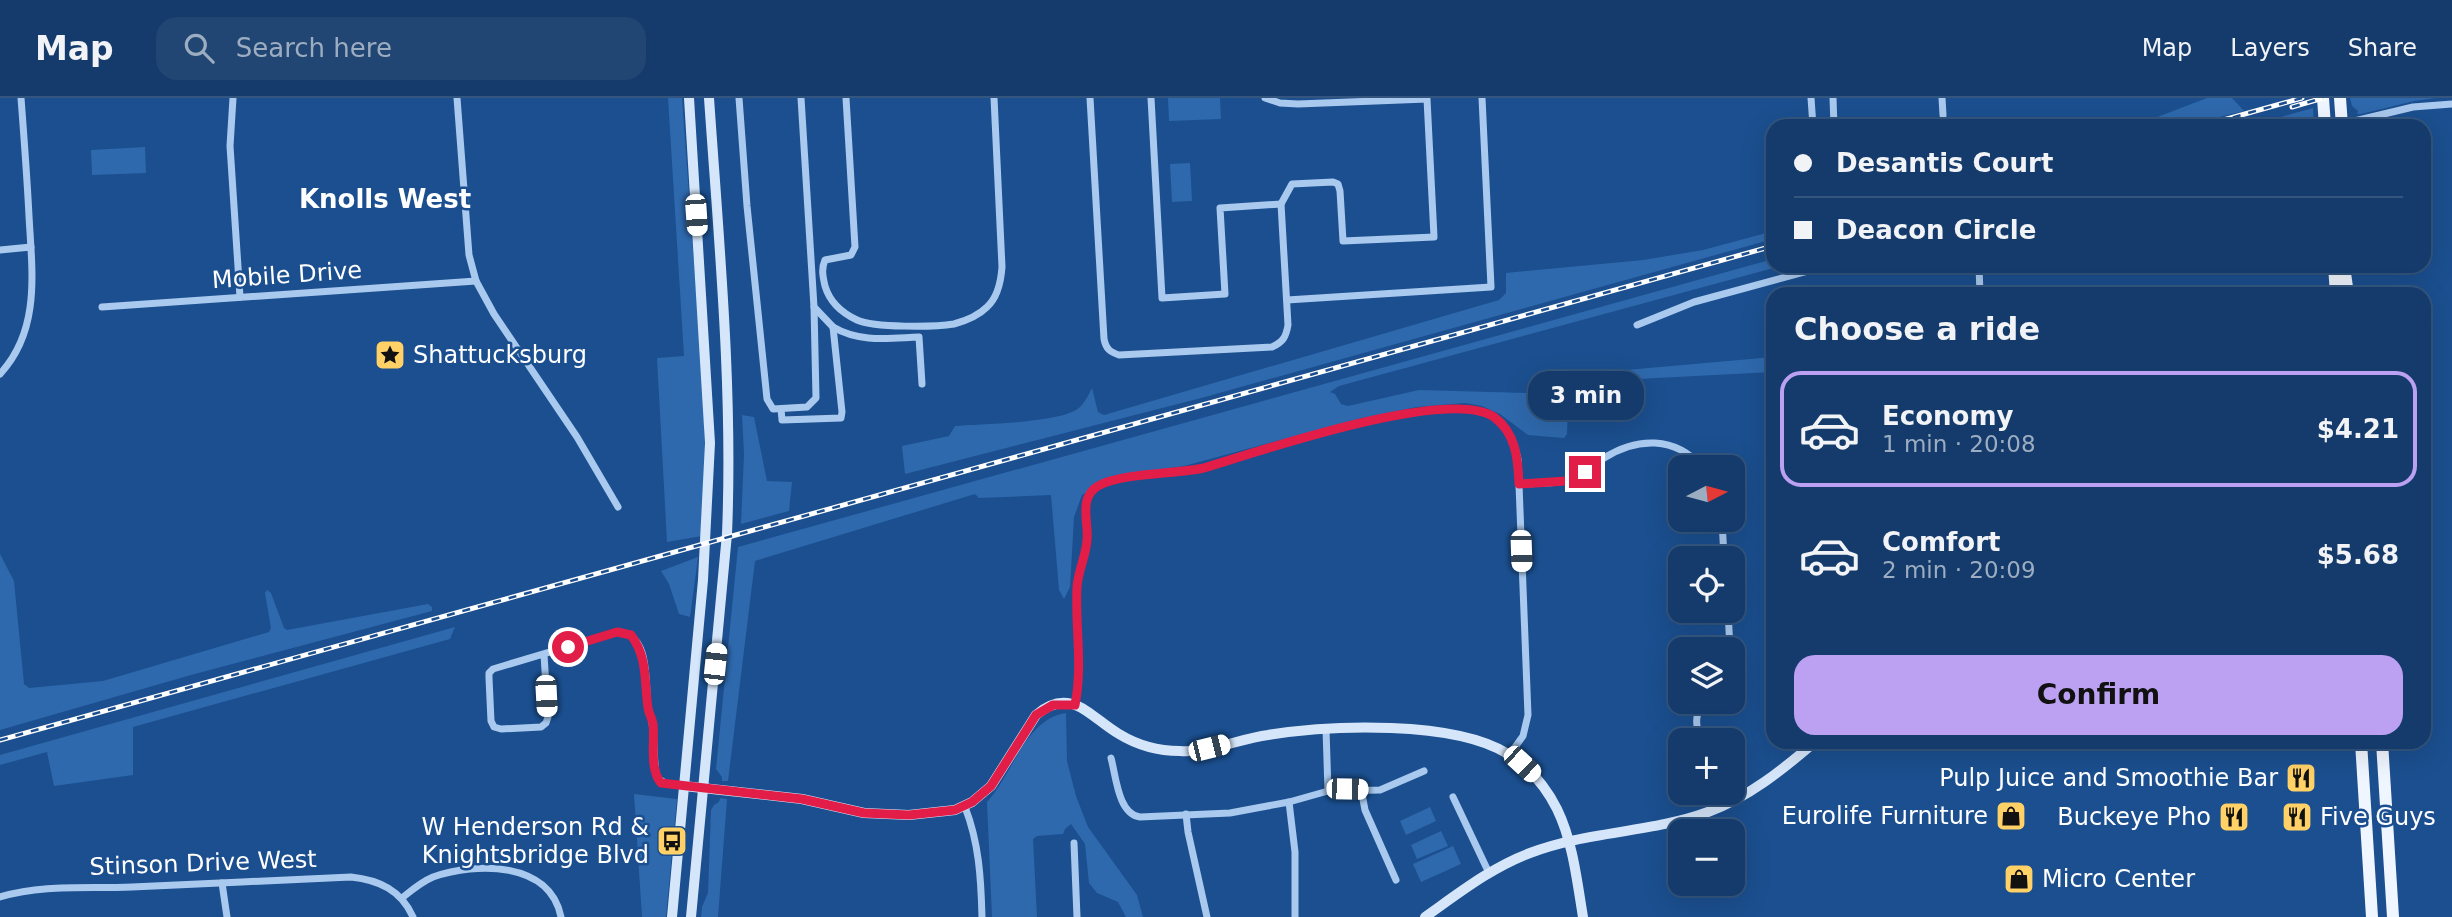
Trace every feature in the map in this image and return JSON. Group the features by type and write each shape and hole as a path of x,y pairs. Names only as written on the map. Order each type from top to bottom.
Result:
{"main road":[{"path":"672,917 703,580 710,443 689,98"},
{"path":"691,917 727,534 729,477 722,297 709,98"},
{"path":"2323,98 2324,119"},
{"path":"2340,98 2342,119"},
{"path":"684,786 802,799 864,813 890,815 923,815 965,807 991,786 1036,715 1053,705 1075,705 1088,710 1118,734 1144,746 1164,750 1196,750 1268,735 1326,729 1434,732 1473,739 1510,754 1532,774 1549,795 1564,824 1584,917"},
{"path":"1425,917 1489,873 1532,852 1708,813 1771,779 1807,749"},
{"path":"2361,749 2372,917"},
{"path":"2382,749 2393,917"}],"street":[{"path":"0,374 18,350 31,308 33,269 21,98"},
{"path":"233,98 230,146 240,297"},
{"path":"457,98 469,255 475,281 618,507"},
{"path":"740,98 747,206 767,400 773,409 807,407 816,398 814,307 801,98"},
{"path":"846,98 855,247 851,254 828,258 823,263 823,276 827,293 836,308 860,321 886,325 953,324 965,320 988,306 999,286 1002,267 994,98"},
{"path":"1090,98 1104,339 1110,352 1119,355 1272,347 1281,343 1286,335 1287,300 1281,204 1292,184 1333,181 1338,184 1343,242 1434,237 1427,99 1298,104 1280,103 1265,98"},
{"path":"1152,98 1163,298 1225,294 1220,208 1281,204"},
{"path":"1287,300 1491,287 1482,98"},
{"path":"1811,98 1812,119"},
{"path":"1833,98 1834,119"},
{"path":"1942,98 1943,115"},
{"path":"2366,119 2413,107 2452,104"},
{"path":"0,250 31,247"},
{"path":"1637,326 1706,298 1800,273"},
{"name":"Mobile Drive","path":"102,307 475,281"},
{"path":"814,307 845,334 863,339 919,337 922,384"},
{"path":"780,409 782,420 841,418 834,327"},
{"path":"1075,705 1080,667 1077,587 1087,544 1088,496 1100,485 1204,468 1403,413 1473,409 1493,416 1508,432 1516,448 1528,715 1523,736 1510,754"},
{"path":"1519,484 1566,481 1623,447 1637,443 1670,445 1688,455"},
{"path":"544,655 548,717 546,723 541,727 494,727 491,720 489,673 494,669 617,632 631,635 638,645 645,668 657,778 667,784 684,786"},
{"path":"1326,729 1328,791"},
{"path":"1111,758 1127,812 1140,817 1230,813 1289,802 1328,791 1386,788 1424,771"},
{"path":"1361,789 1365,810 1396,880"},
{"path":"1453,797 1489,873"},
{"path":"1289,802 1295,852 1295,917"},
{"path":"965,807 979,854 982,917"},
{"path":"1186,814 1207,917"},
{"path":"1074,843 1077,917"},
{"path":"413,917 402,898 431,878 449,873 505,869 523,873 546,887 561,917"},
{"name":"Stinson Drive West","path":"0,897 18,891 56,886 130,887 351,877 378,882 402,898"},
{"path":"222,883 227,917"}],"shaded area":[{"path":"668,98 682,98 703,387 705,456 702,536 667,542 657,358 684,356"},
{"path":"1168,98 1220,98 1221,119 1169,121"},
{"path":"2207,98 2232,98 2244,111 2211,119 2152,119"},
{"path":"2350,98 2436,98 2357,114 2358,111 2352,106"},
{"path":"2313,108 2314,119 2273,119"},
{"path":"145,147 146,173 92,175 91,150"},
{"path":"1190,163 1192,201 1172,202 1170,164"},
{"path":"1766,233 1766,241 1205,397 905,474 902,446 949,436 955,426 1021,422 1058,416 1080,407 1092,388 1098,412 1104,415 1499,300 1506,293 1506,273 1643,260 1703,250"},
{"path":"1766,261 1766,270 1339,386 1330,392 1335,394 1341,404 1348,406 1419,390 1526,393 1550,387 1581,374 1766,358 1766,372 1599,381 1572,393 1568,402 1567,434 1564,438 1528,435 1500,414 1482,406 1465,403 1417,407 1362,418 1184,466 1114,476 1082,495 1074,517 1070,587 1064,599 1059,590 1051,495 979,498 975,494 755,561 728,781 722,781 716,769 738,547"},
{"path":"742,415 754,417 767,481 792,482 789,511 741,524 744,454"},
{"path":"0,554 14,581 24,684 29,688 103,681 269,632 271,628 265,593 267,590 271,593 287,630 428,604 432,611 191,675 0,730"},
{"path":"698,557 690,617 679,614 669,584 661,571"},
{"path":"455,627 450,639 133,727 133,775 54,786 47,752 0,765 0,755"},
{"path":"1066,713 1067,761 1076,796 1088,827 1137,895 1143,917 1126,917 1118,902 1097,893 1089,883 1085,844 1071,824 1063,834 1037,836 1033,839 1037,917 992,917 987,802 1030,736 1052,717"},
{"path":"634,794 677,799 666,917 642,917"},
{"path":"720,798 727,799 718,917 701,917 708,893 711,810"},
{"path":"1430,807 1436,821 1406,835 1400,821"},
{"path":"1441,831 1448,846 1417,859 1411,845"},
{"path":"1453,846 1461,864 1421,882 1413,864"}],"railway":[{"path":"2227,119 2302,98"},
{"path":"2292,107 2323,98"},
{"path":"0,740 1766,248"}],"place":[{"name":"Shattucksburg","path":"390,355"},
{"name":"Pulp Juice and Smoothie Bar","path":"2301,778"},
{"name":"Eurolife Furniture","path":"2011,816"},
{"name":"Buckeye Pho","path":"2234,817"},
{"name":"Five Guys","path":"2297,817"},
{"name":"W Henderson Rd & Knightsbridge Blvd","path":"672,841"},
{"name":"Micro Center","path":"2019,879"}],"district":[{"name":"Knolls West","path":"385,199"}],"route":[{"path":"568,647 617,632 631,635 638,645 643,656 648,708 653,724 655,769 661,783 775,795 864,813 909,815 955,810 965,807 991,786 1036,715 1053,705 1075,705 1080,667 1077,587 1088,537 1086,505 1088,496 1100,485 1204,468 1403,413 1463,409 1473,409 1493,416 1508,432 1516,448 1519,484 1566,481 1585,472"}]}
